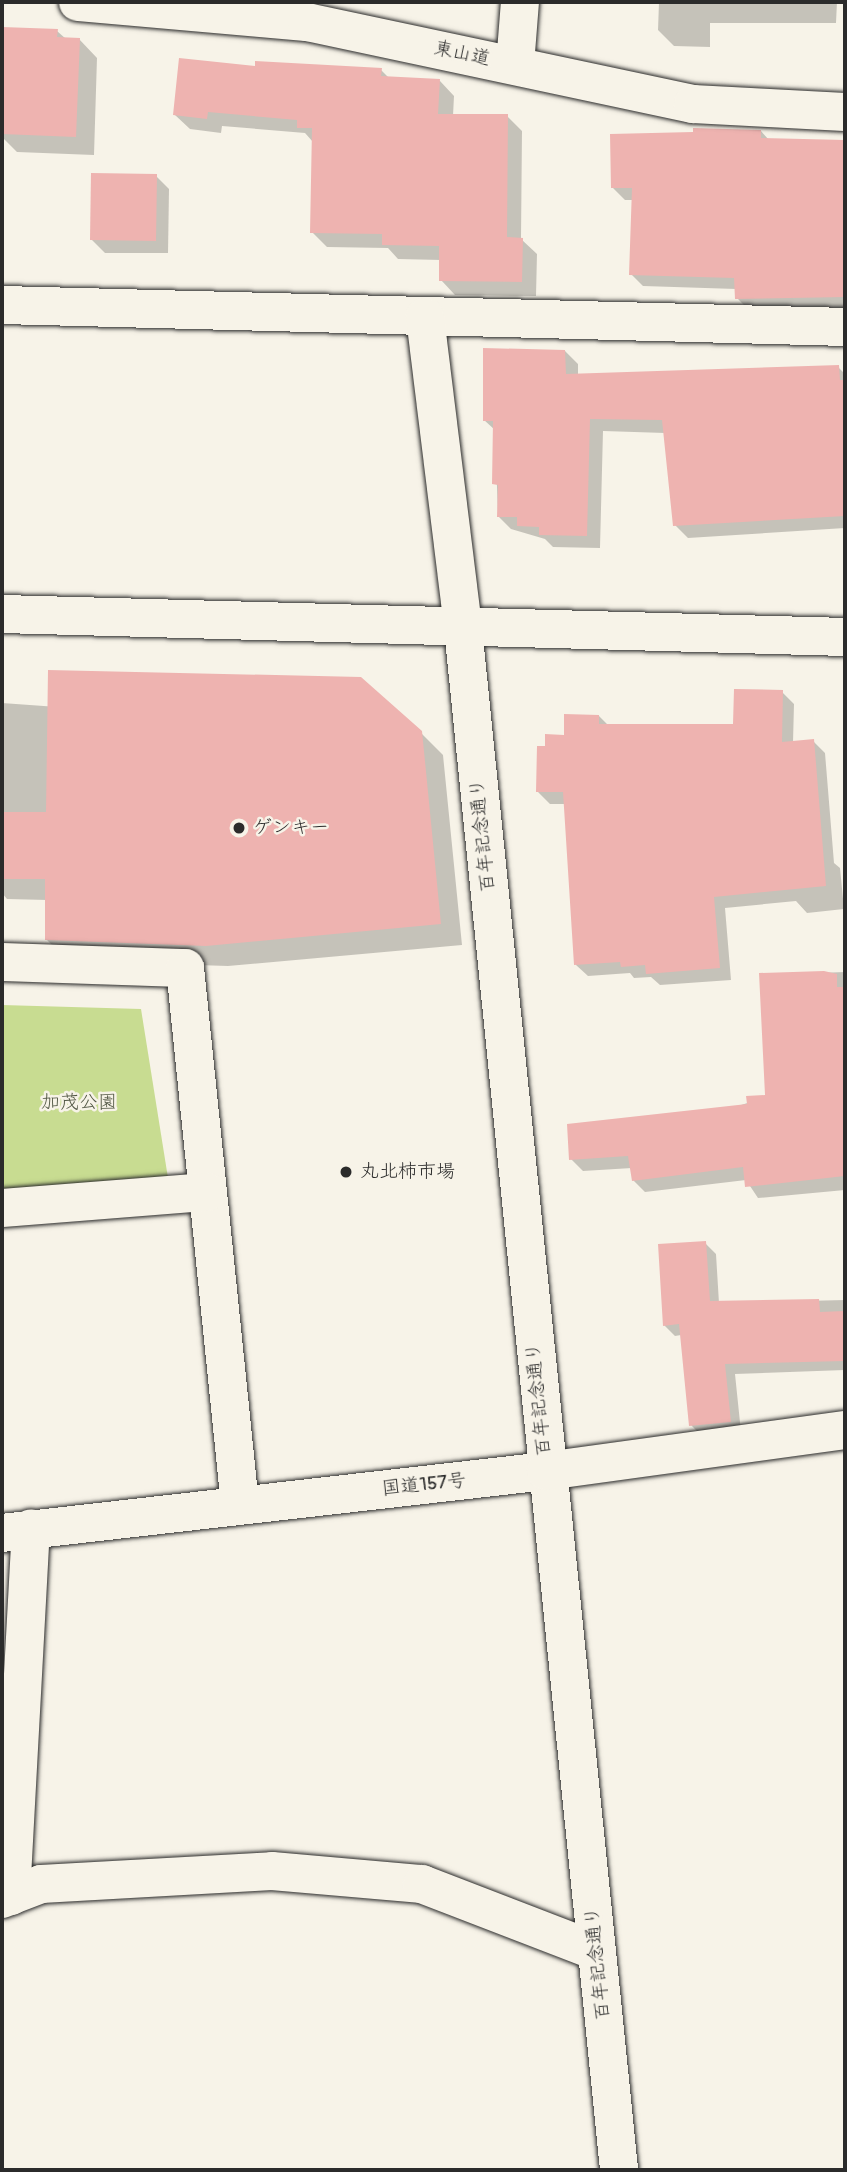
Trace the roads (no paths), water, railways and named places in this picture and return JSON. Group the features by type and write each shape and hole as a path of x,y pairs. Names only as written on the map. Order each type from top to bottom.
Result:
{"main road":[{"name":"東山道","path":"78,2 307,22 693,104 845,112"},
{"path":"515,65 520,2"},
{"path":"2,305 845,327"},
{"name":"百年記念通り","path":"425,317 463,628 546,1471 619,2170"},
{"path":"2,614 845,637"},
{"path":"2,962 185,968 240,1505"},
{"path":"2,1208 207,1192"},
{"name":"国道157号","path":"17,1531 546,1471 845,1430"},
{"path":"17,1531 6,1898 41,1884 272,1871 422,1884 596,1951"}],"place":[{"name":"ゲンキー","path":"239,828"},
{"name":"丸北柿市場","path":"346,1172"}],"park label":[{"name":"加茂公園","path":"79,1103"}]}
